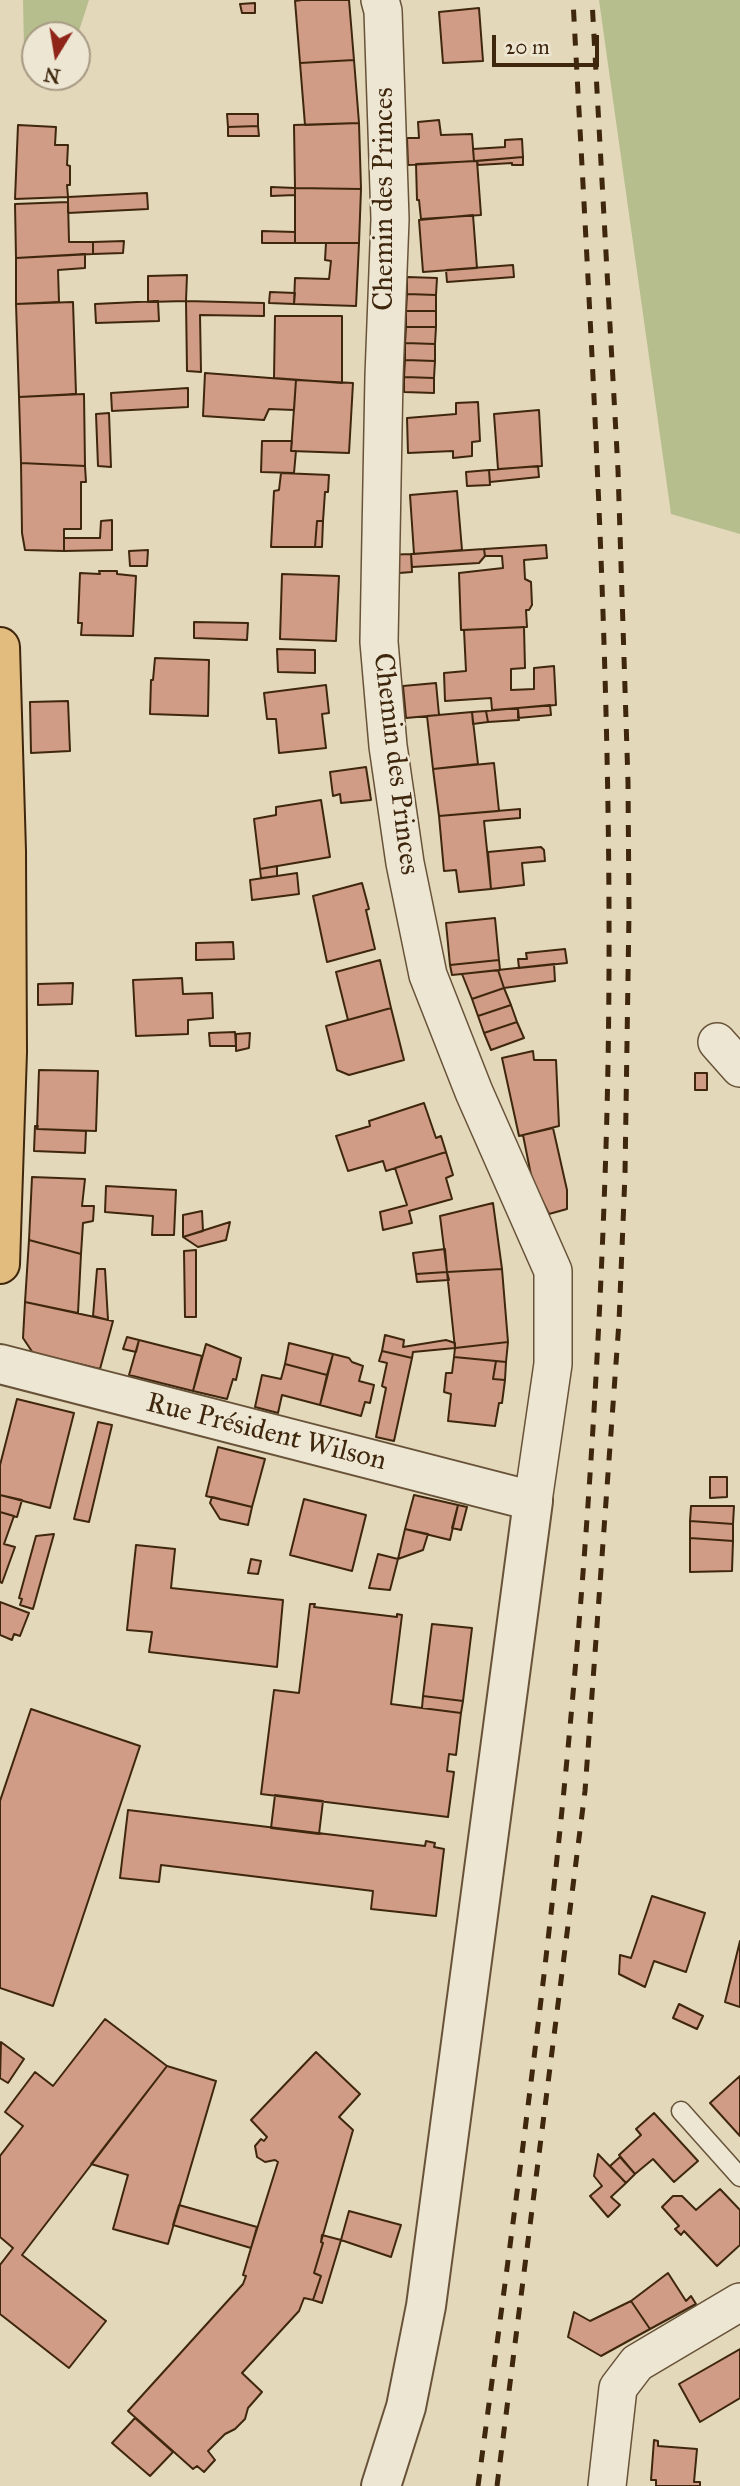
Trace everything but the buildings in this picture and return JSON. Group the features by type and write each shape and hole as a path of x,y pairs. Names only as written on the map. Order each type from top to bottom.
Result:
{"main road":[{"path":"0,647 6,851 7,1052 0,1264"}],"street":[{"name":"Chemin des Princes","path":"380,0 383,11 390,219 379,642 388,746 405,863 428,975 474,1092 553,1271 553,1364 533,1501"},
{"name":"Rue Président Wilson","path":"0,1364 533,1501"},
{"path":"380,2486 406,2407 426,2306 533,1501"},
{"path":"607,2486 618,2388 636,2362 740,2302"}],"lane":[{"path":"681,2112 740,2178"}],"green space":[{"path":"23,0 89,0 82,21 23,21"},
{"path":"599,0 740,0 740,534 671,514"}],"railway":[{"path":"478,2486 528,2105 564,1790 580,1615 602,1264 609,1030 607,735 596,441 573,0"},
{"path":"497,2486 585,1791 619,1322 625,1174 628,782 618,470 592,0"}]}
